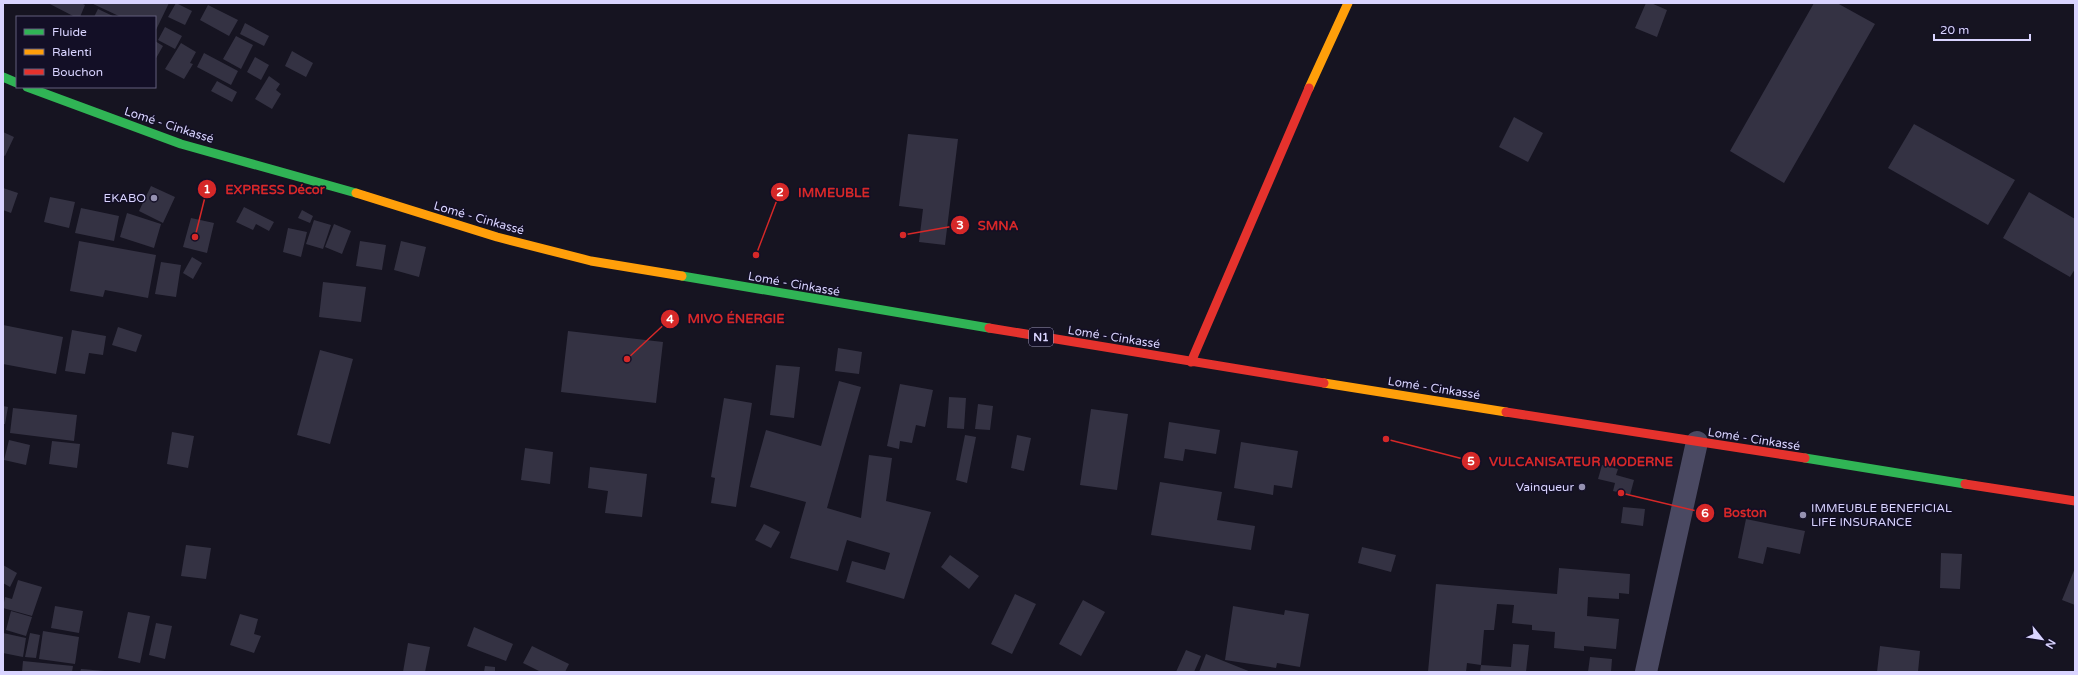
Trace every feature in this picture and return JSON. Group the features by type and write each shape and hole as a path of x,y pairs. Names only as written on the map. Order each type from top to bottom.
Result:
{"main road":[{"path":"1191,362 1312,81 1348,3"},
{"path":"3,77 16,83"},
{"name":"Lomé - Cinkassé","path":"29,88 181,144 327,184 498,237 591,261 723,285 1191,362 2075,501"}],"street":[{"path":"1646,672 1697,442"}],"building":[{"path":"48,3 81,3 85,5 80,16 73,16"},
{"path":"91,3 169,3 156,30 156,16 119,16"},
{"path":"176,3 192,11 185,25 168,17"},
{"path":"1646,3 1651,3 1667,10 1657,37 1635,28"},
{"path":"1814,3 1837,3 1875,24 1784,183 1730,151"},
{"path":"208,5 238,20 229,36 200,20"},
{"path":"98,9 113,16 94,16"},
{"path":"245,23 269,36 264,46 240,34"},
{"path":"165,27 182,36 175,49 158,40"},
{"path":"236,36 253,45 241,69 223,59"},
{"path":"156,42 163,46 156,58"},
{"path":"181,43 196,52 190,63 193,64 184,79 165,69"},
{"path":"292,51 313,63 306,77 285,66"},
{"path":"204,53 238,71 231,85 197,67"},
{"path":"255,57 269,65 261,80 247,72"},
{"path":"269,76 280,84 276,90 281,94 272,109 255,99"},
{"path":"217,81 237,92 232,102 211,91"},
{"path":"1514,117 1543,133 1528,162 1499,147"},
{"path":"1914,124 2015,180 1988,225 1888,168"},
{"path":"3,132 14,137 5,156 3,155"},
{"path":"908,134 958,139 945,245 919,242 923,209 899,206"},
{"path":"151,186 175,197 163,223 139,211"},
{"path":"3,188 18,193 11,213 3,210"},
{"path":"2029,192 2075,219 2075,269 2070,277 2003,238"},
{"path":"50,197 75,202 69,228 44,222"},
{"path":"244,207 274,222 269,231 256,224 253,230 236,222"},
{"path":"81,208 119,216 114,241 75,233"},
{"path":"302,210 313,216 310,223 298,218"},
{"path":"127,213 161,224 154,248 120,237"},
{"path":"191,218 214,223 207,253 183,247"},
{"path":"314,220 331,225 323,249 306,244"},
{"path":"334,224 351,231 342,254 325,247"},
{"path":"288,228 307,232 301,257 283,252"},
{"path":"79,241 156,255 148,298 105,290 103,297 70,291"},
{"path":"360,241 386,245 382,270 356,266"},
{"path":"401,241 426,247 419,277 394,270"},
{"path":"192,257 202,263 193,279 183,273"},
{"path":"161,262 181,265 176,297 155,294"},
{"path":"323,282 366,287 361,322 319,317"},
{"path":"3,325 63,337 56,374 3,364"},
{"path":"118,327 142,335 136,352 112,345"},
{"path":"72,330 106,336 103,355 89,353 85,374 65,371"},
{"path":"568,331 663,342 656,403 561,392"},
{"path":"838,348 862,352 859,374 835,371"},
{"path":"320,350 353,359 330,444 297,435"},
{"path":"776,365 800,367 794,418 770,415"},
{"path":"839,381 861,387 827,508 861,518 869,455 892,458 886,501 931,512 904,599 846,582 852,561 885,570 890,553 847,540 838,571 790,558 806,502 750,487 766,430 821,446"},
{"path":"900,384 933,390 925,427 916,425 912,443 900,441 899,449 887,446"},
{"path":"949,397 966,398 964,429 947,428"},
{"path":"724,398 752,403 736,507 711,503 715,478 711,477"},
{"path":"978,404 993,406 990,430 975,429"},
{"path":"3,406 8,407 5,424 3,424"},
{"path":"13,408 77,415 74,441 10,433"},
{"path":"1091,409 1128,414 1117,490 1080,485"},
{"path":"1169,422 1220,430 1216,454 1185,449 1183,461 1164,458"},
{"path":"172,432 194,436 188,468 167,464"},
{"path":"965,435 976,437 967,483 956,480"},
{"path":"1017,435 1031,438 1024,471 1011,468"},
{"path":"9,440 30,445 26,465 4,460"},
{"path":"52,441 80,444 77,468 49,464"},
{"path":"1241,442 1298,451 1292,488 1274,485 1273,495 1234,488"},
{"path":"525,448 553,452 550,484 521,480"},
{"path":"1602,465 1618,469 1616,475 1634,480 1630,495 1613,491 1615,483 1598,479"},
{"path":"590,467 647,474 642,517 605,513 608,491 588,488"},
{"path":"1160,482 1222,492 1217,520 1255,526 1251,550 1151,535"},
{"path":"1623,507 1645,509 1643,526 1621,523"},
{"path":"1746,519 1805,531 1800,554 1767,547 1763,564 1738,558"},
{"path":"764,524 780,532 771,548 755,540"},
{"path":"186,545 211,548 206,579 181,576"},
{"path":"1362,547 1396,555 1391,572 1358,563"},
{"path":"1941,553 1962,554 1960,589 1940,588"},
{"path":"950,555 979,576 969,589 941,567"},
{"path":"3,565 17,573 10,587 3,583"},
{"path":"1559,568 1630,574 1629,594 1619,593 1619,599 1588,597 1587,616 1619,619 1616,649 1584,646 1584,651 1554,648 1555,632 1532,630 1532,625 1512,623 1514,605 1497,604 1494,630 1484,630 1481,665 1467,663 1466,672 1428,672 1436,584 1557,594"},
{"path":"2075,568 2075,605 2062,600"},
{"path":"18,580 42,587 32,616 3,608 5,597 12,599"},
{"path":"1015,594 1036,604 1012,654 991,644"},
{"path":"1083,600 1105,612 1081,656 1059,644"},
{"path":"55,606 83,611 79,633 51,628"},
{"path":"1233,606 1284,615 1285,610 1309,614 1300,667 1277,663 1276,668 1225,660"},
{"path":"11,611 32,617 26,636 6,630"},
{"path":"128,612 150,616 140,663 118,658"},
{"path":"240,614 258,619 254,634 261,636 254,653 230,645"},
{"path":"156,623 172,626 165,659 149,655"},
{"path":"474,627 513,644 506,661 467,646"},
{"path":"43,631 79,637 75,664 39,659"},
{"path":"3,633 26,638 23,657 3,653"},
{"path":"30,633 40,635 36,658 25,657"},
{"path":"408,643 430,647 425,672 403,672"},
{"path":"1513,644 1529,645 1526,672 1480,672 1481,665 1511,667"},
{"path":"532,646 569,664 565,672 541,672 523,663"},
{"path":"1880,646 1920,651 1918,672 1877,672"},
{"path":"1186,650 1201,656 1194,672 1176,672"},
{"path":"1206,654 1251,672 1199,672"},
{"path":"1590,657 1612,659 1611,672 1588,672"},
{"path":"23,661 73,666 72,672 22,672"},
{"path":"485,666 495,667 495,672 484,672"},
{"path":"81,669 105,671 105,672 80,672"}],"traffic: fast":[{"path":"3,77 16,83"},
{"path":"30,88 181,144 356,193"},
{"path":"682,276 989,328"},
{"path":"1805,458 1965,484"}],"traffic: slow":[{"path":"1309,88 1348,3"},
{"path":"356,193 497,237 591,261 682,276"},
{"path":"1324,383 1506,412"}],"traffic: jam":[{"path":"1191,362 1309,88"},
{"path":"989,328 1324,383"},
{"path":"1506,412 1805,458"},
{"path":"1965,484 2075,501"}],"place":[{"name":"EKABO","path":"154,198"},
{"name":"SMNA","path":"903,235"},
{"name":"EXPRESS Décor","path":"195,237"},
{"name":"IMMEUBLE","path":"756,255"},
{"name":"MIVO ÉNERGIE","path":"627,359"},
{"name":"VULCANISATEUR MODERNE","path":"1386,439"},
{"name":"Vainqueur","path":"1582,487"},
{"name":"Boston","path":"1621,493"},
{"name":"IMMEUBLE BENEFICIAL LIFE INSURANCE","path":"1803,515"}]}
